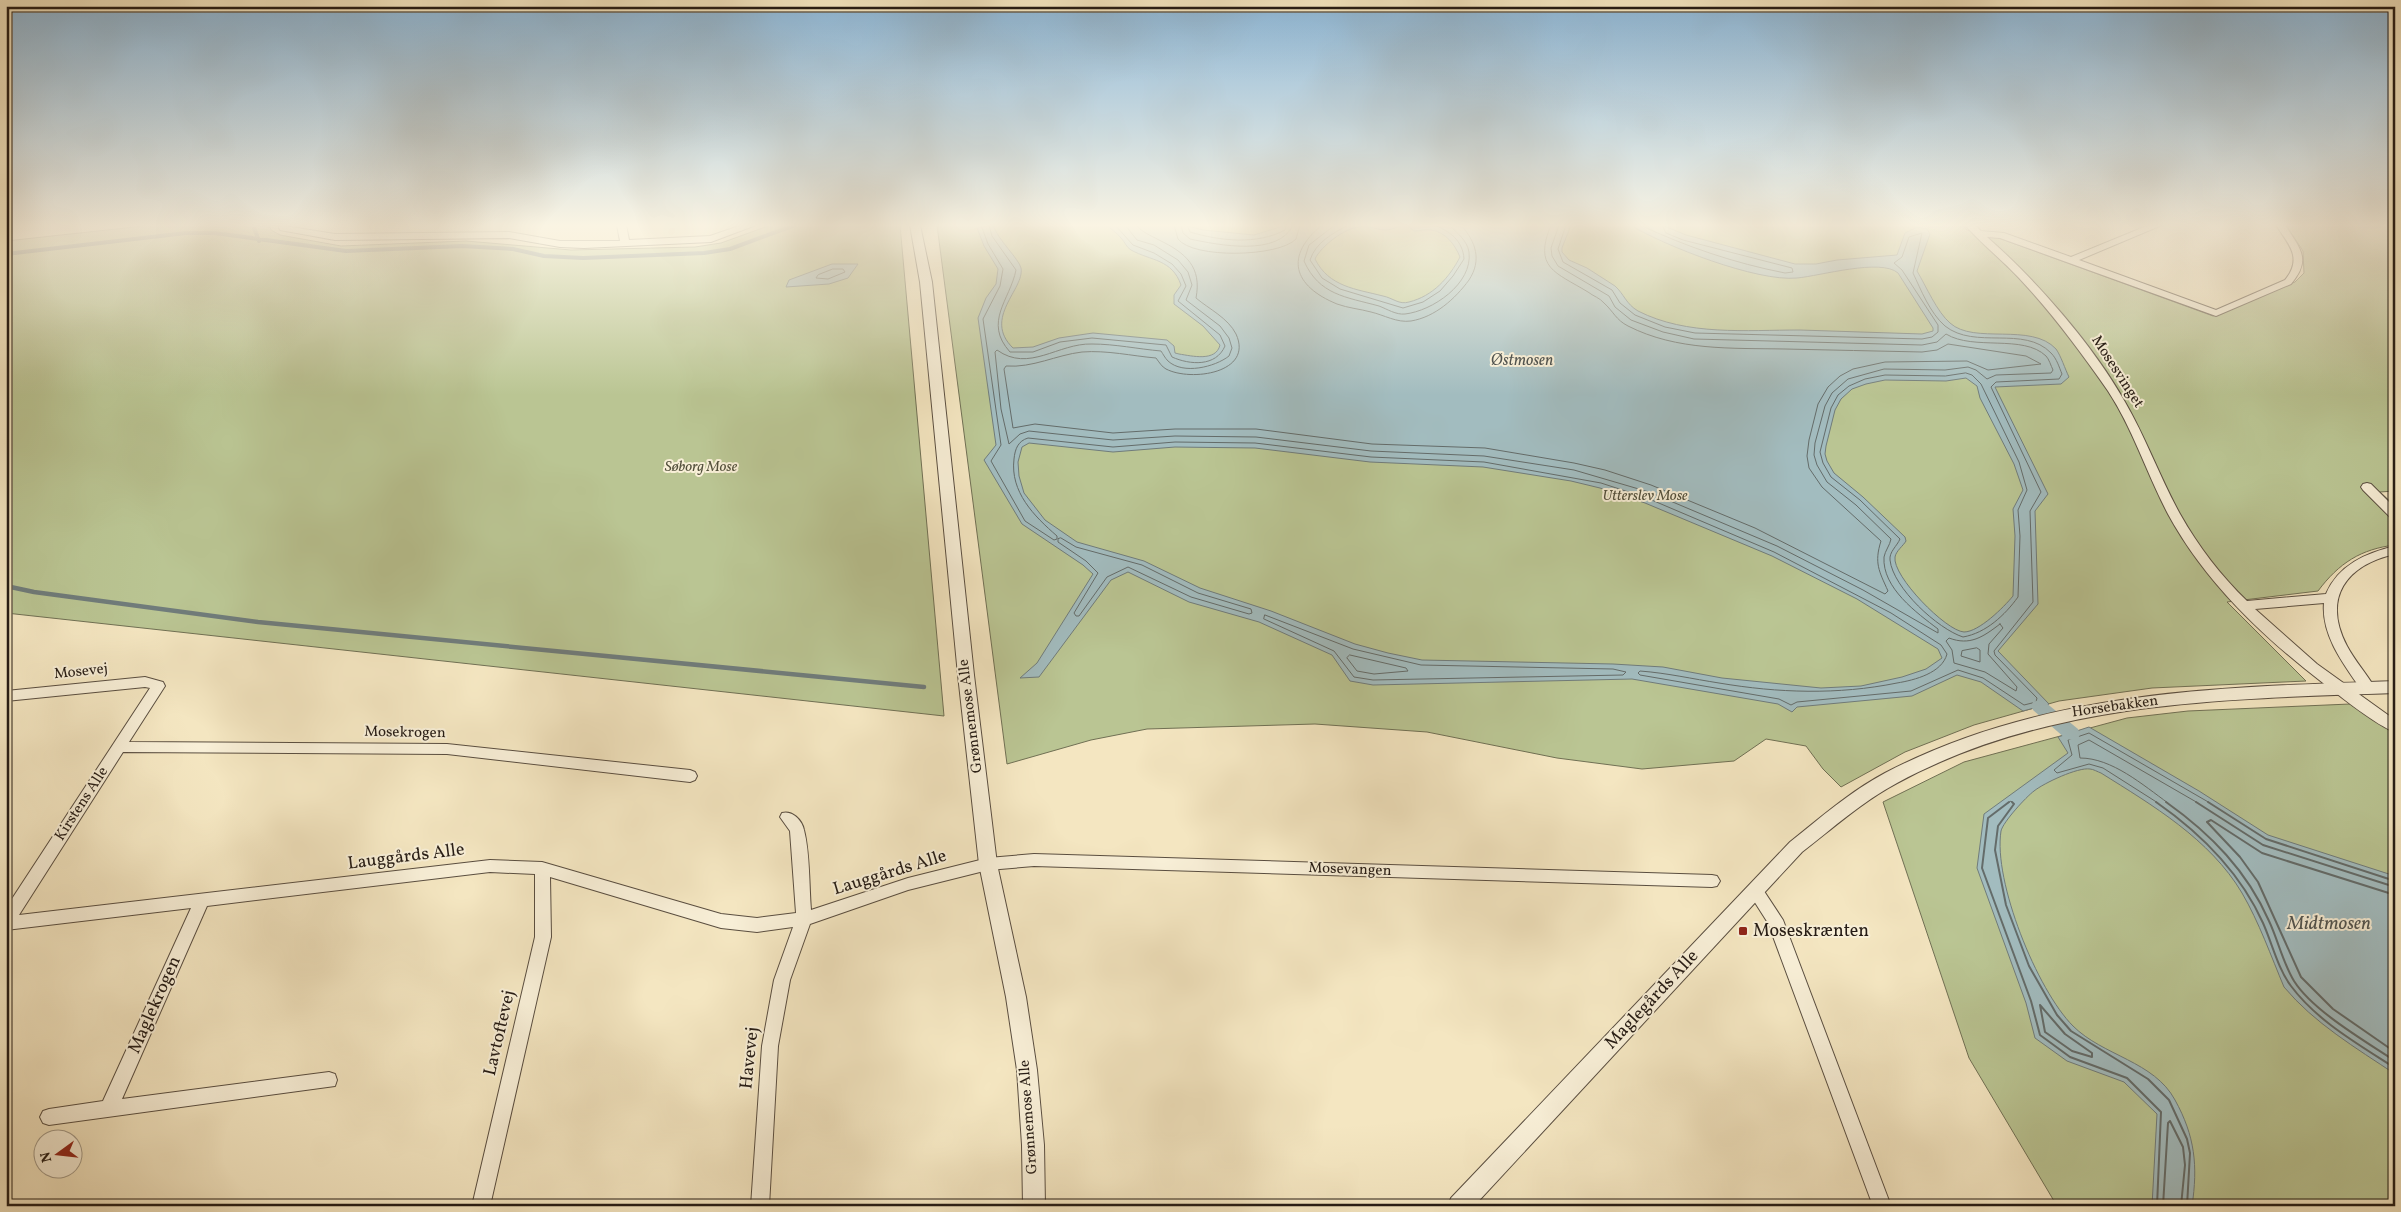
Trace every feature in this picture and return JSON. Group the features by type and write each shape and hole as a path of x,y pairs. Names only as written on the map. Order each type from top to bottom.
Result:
{"street":[{"name":"Grønnemose Alle","path":"926,282 966,675 988,864 1016,997 1027,1070 1033,1145 1034,1206"},
{"name":"Mosesvinget","path":"2026,282 2085,351 2122,405 2171,512 2194,547 2243,606 2341,689 2395,727"},
{"path":"2129,282 2216,313 2288,282"},
{"path":"2367,487 2395,515"},
{"path":"2368,688 2336,636 2330,598 2341,580 2354,566 2372,556 2395,550"},
{"path":"2243,606 2330,598"},
{"name":"Mosevej","path":"6,696 145,682 158,686"},
{"name":"Kirstens Alle","path":"6,922 158,686"},
{"name":"Horsebakken","path":"1853,802 1889,779 1927,759 1974,739 2079,710 2194,697 2395,687"},
{"name":"Mosekrogen","path":"118,747 447,749 690,776"},
{"name":"Maglegårds Alle","path":"1459,1206 1796,847 1853,802"},
{"path":"787,817 797,829 804,919"},
{"name":"Mosevangen","path":"988,864 1034,860 1712,881"},
{"name":"Lauggårds Alle","path":"6,922 490,866 542,868 721,921 757,925 804,919 908,884 988,864"},
{"name":"Lavtoftevej","path":"481,1206 543,937 542,868"},
{"path":"1756,890 1775,920 1882,1206"},
{"name":"Maglekrogen","path":"108,1110 202,900"},
{"name":"Havevej","path":"760,1206 770,1046 782,980 804,919"},
{"path":"49,1117 329,1080"}],"green space":[{"name":"Søborg Mose","path":"6,282 905,282 944,716 6,613"},
{"name":"Utterslev Mose","path":"944,282 2118,282 2213,316 2295,282 2395,282 2395,491 2380,492 2395,506 2395,545 2372,550 2352,559 2334,573 2318,591 2227,602 2306,681 2152,688 2059,701 1974,725 1905,752 1841,787 1823,769 1806,746 1766,739 1734,761 1642,769 1557,758 1427,732 1315,724 1147,729 1091,740 1007,764"},
{"path":"2350,704 2395,734 2395,1206 2057,1206 1969,1058 1883,802 1964,762 2127,718 2188,711"}],"water":[{"path":"788,282 837,282 829,284 786,287"},
{"name":"Østmosen","path":"996,282 1019,282 1003,315 1002,326 1005,337 1013,348 1033,347 1059,338 1093,333 1167,340 1174,346 1175,353 1203,357 1214,354 1220,345 1203,326 1174,304 1174,295 1181,285 1179,282 1337,282 1353,289 1405,303 1433,291 1442,282 1608,282 1615,286 1638,311 1676,325 1738,331 1800,330 1922,334 1933,331 1933,328 1903,282 1923,282 1936,306 1950,323 1960,329 1973,333 2018,335 2045,341 2056,349 2060,355 2069,377 2061,384 1995,387 2048,494 2035,511 2038,604 1998,651 2049,704 2023,711 1981,682 1957,675 1912,696 1797,707 1792,712 1778,704 1632,679 1373,685 1350,681 1332,655 1259,622 1189,602 1128,572 1111,580 1039,677 1020,678 1037,663 1093,574 1083,565 1022,524 984,460 996,445 978,318 986,298","holes":["1966,378 1977,386 1980,398 2014,464 2023,490 2013,509 2015,536 2013,596 1984,624 1964,632 1945,623 1911,589 1896,566 1895,557 1906,541 1905,537 1863,497 1834,473 1825,454 1835,410 1841,399 1852,389 1885,380 1946,381","1029,443 1113,452 1175,447 1255,448 1370,462 1483,467 1571,481 1600,488 1645,503 1772,556 1857,599 1938,649 1942,658 1926,669 1902,677 1861,686 1821,688 1722,678 1663,667 1613,664 1422,660 1388,653 1355,644 1271,611 1200,588 1144,561 1077,542 1045,520 1024,493 1019,476 1018,462 1022,447"]},
{"name":"Midtmosen","path":"2089,727 2199,791 2268,835 2395,876 2395,1074 2336,1034 2296,1000 2284,987 2254,916 2229,874 2214,856 2179,825 2120,785 2091,769 2078,770 2053,780 2034,791 2006,822 2001,831 2000,852 2004,878 2020,934 2032,962 2059,1009 2073,1026 2099,1045 2154,1076 2166,1087 2175,1100 2182,1113 2191,1139 2195,1164 2192,1206 2152,1206 2157,1114 2124,1082 2067,1061 2035,1038 2026,1003 1977,868 1984,814 2068,753 2058,737"}],"waterway":[{"path":"6,586 34,592 258,622 924,687"},
{"path":"2039,706 2072,734"}],"place":[{"name":"Moseskrænten","path":"1743,931"}]}
